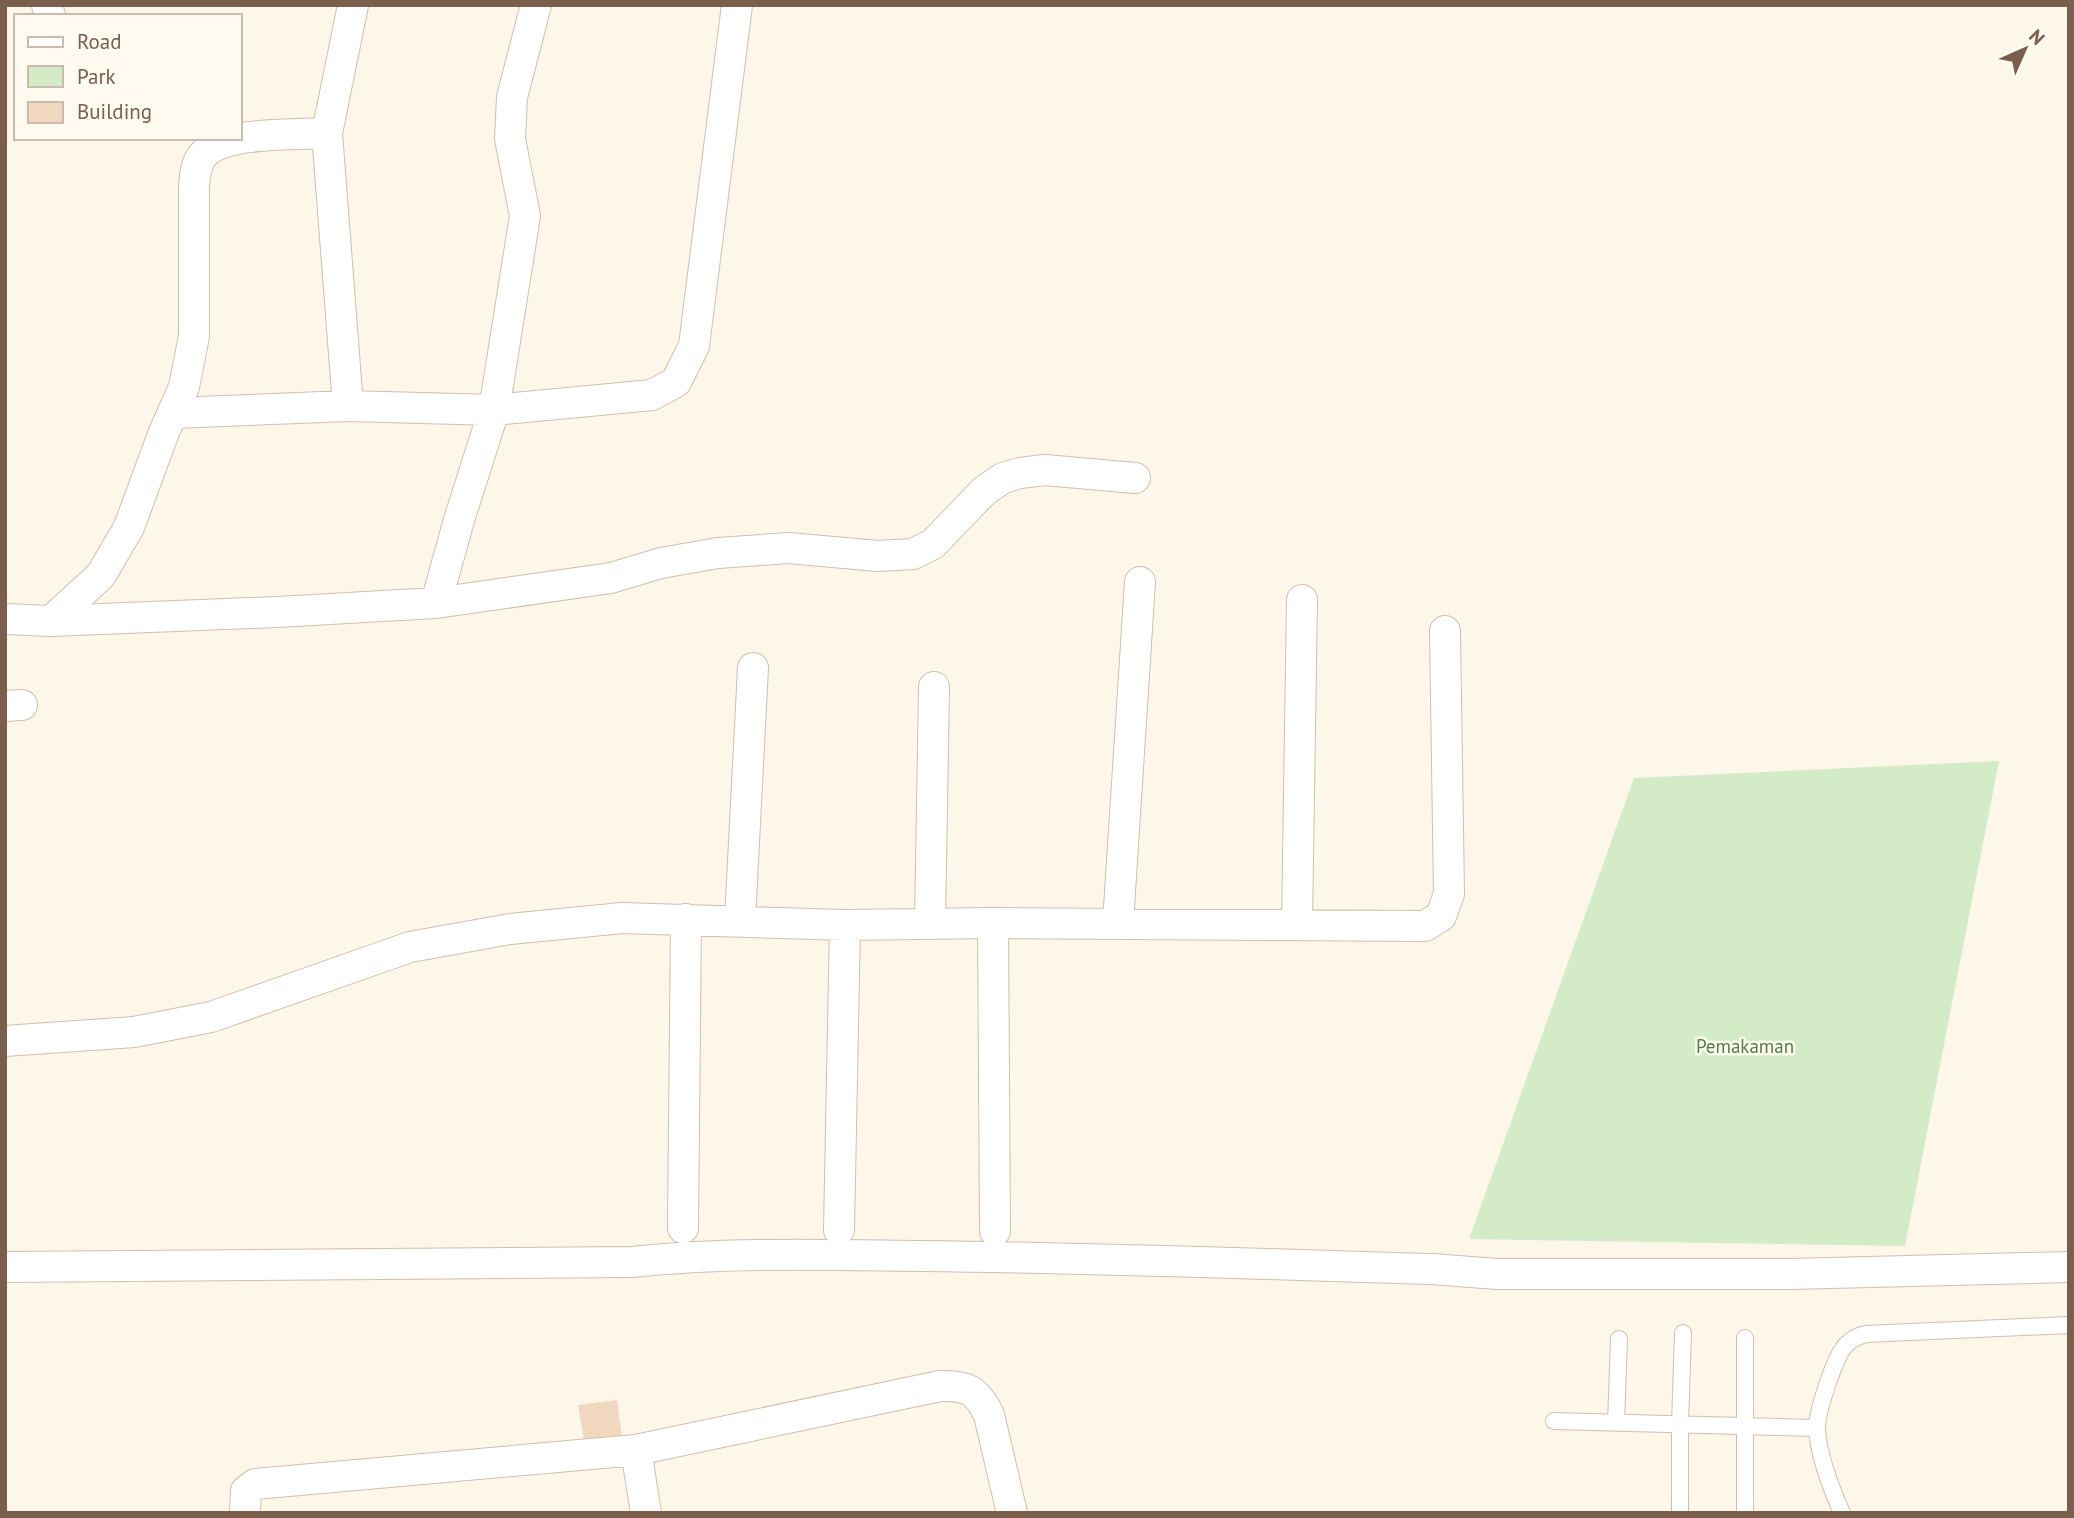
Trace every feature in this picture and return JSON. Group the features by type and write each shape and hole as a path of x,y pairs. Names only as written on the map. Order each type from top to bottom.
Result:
{"street":[{"path":"348,406 327,133 354,5"},
{"path":"436,603 494,411 526,216 510,139 512,97 536,5"},
{"path":"173,413 348,406 494,411 652,395 676,382 694,346 737,5"},
{"path":"242,140 327,133"},
{"path":"51,621 101,575 138,507 184,387 194,336 194,187 197,164 209,150 227,141 240,140"},
{"path":"5,619 51,621 436,603 611,579 661,564 718,552 789,548 877,556 913,554 933,544 984,491 1003,478 1045,470 1135,478"},
{"path":"1118,923 1140,582"},
{"path":"1297,924 1302,600"},
{"path":"5,1041 134,1032 211,1017 422,944 510,929 609,919 740,920 845,925 1118,923 1414,927 1433,922 1444,911 1449,894 1445,631"},
{"path":"740,920 753,668"},
{"path":"930,923 934,687"},
{"path":"683,1228 686,919"},
{"path":"993,923 995,1231"},
{"path":"839,1230 845,925"},
{"path":"5,1267 619,1262 681,1257 990,1255 1497,1273 1790,1274 2069,1268"},
{"path":"246,1513 246,1491 255,1484 636,1450 940,1386 966,1387 984,1405 989,1415 1012,1513"},
{"path":"636,1450 646,1513"}],"lane":[{"path":"1842,1513 1829,1485 1816,1428 1839,1354 1846,1344 1866,1334 2069,1325"},
{"path":"1680,1513 1683,1333"},
{"path":"1745,1338 1745,1513"},
{"path":"1616,1422 1619,1339"},
{"path":"1554,1421 1816,1428"}],"green space":[{"name":"Pemakaman","path":"1999,761 1905,1246 1469,1239 1634,778"}],"building":[{"path":"617,1400 622,1436 584,1441 578,1405"}]}
